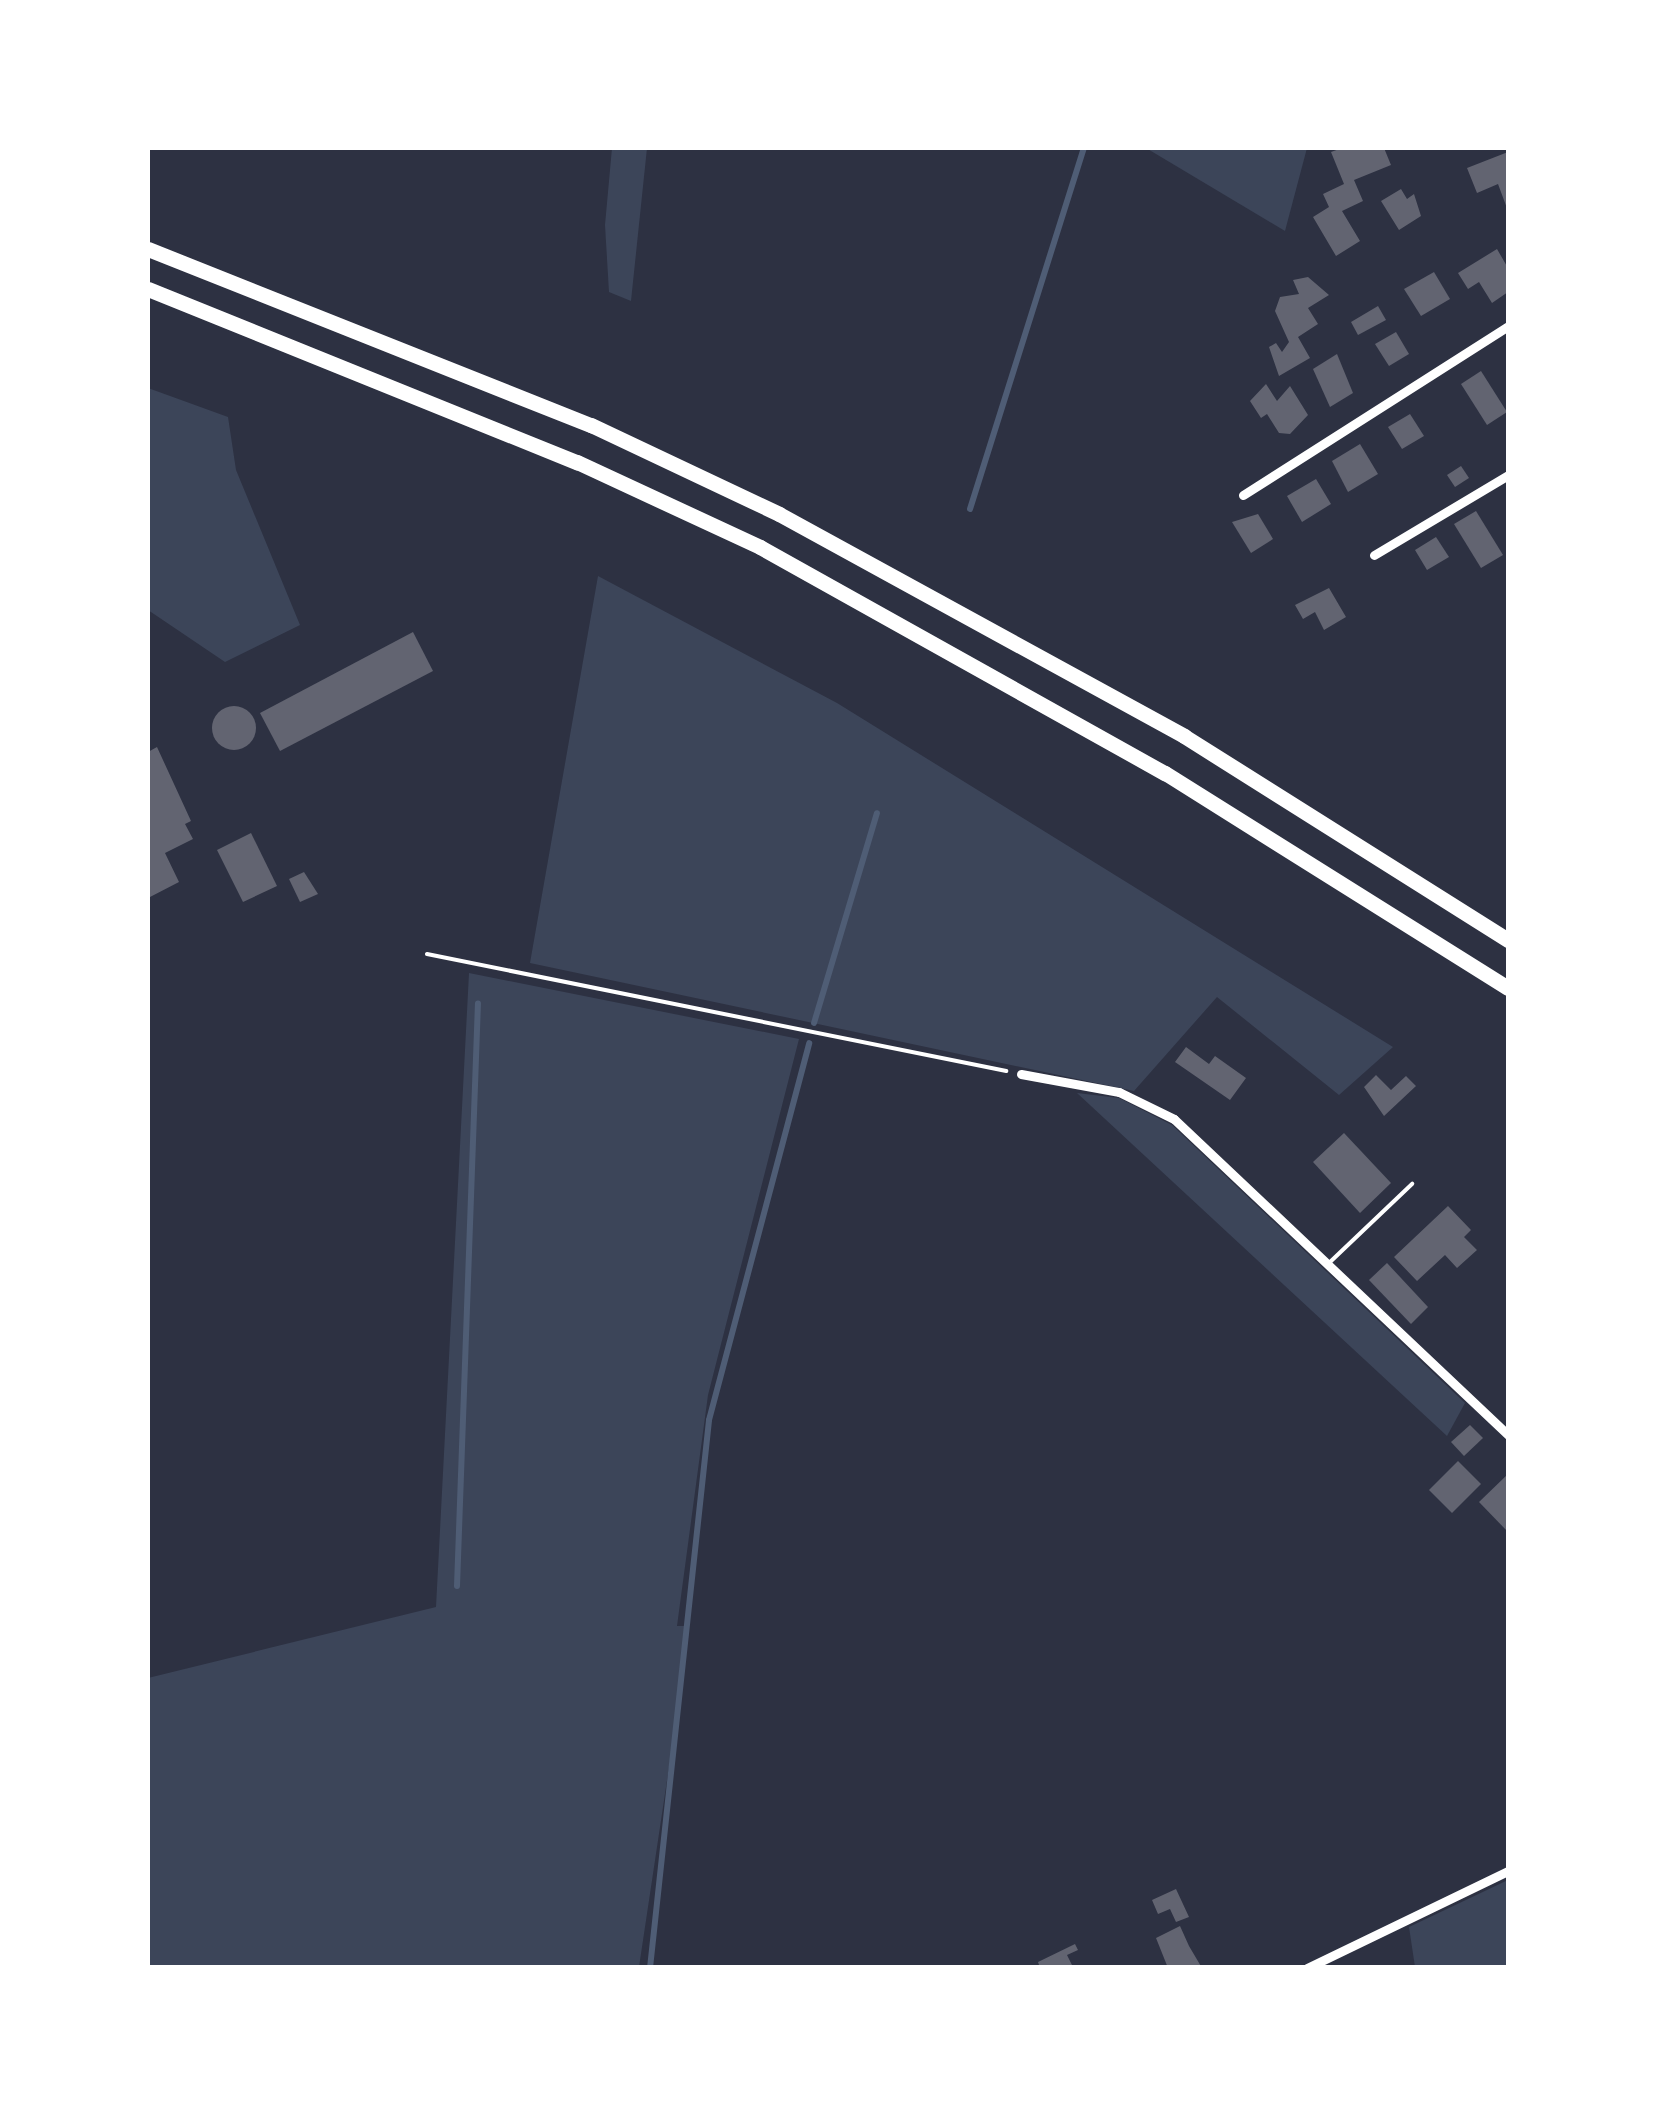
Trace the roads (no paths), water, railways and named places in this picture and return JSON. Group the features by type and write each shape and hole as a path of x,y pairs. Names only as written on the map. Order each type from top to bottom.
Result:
{"highway":[{"path":"148,248 591,425 779,514 1184,736 1508,940"},
{"path":"148,289 577,462 760,548 1148,763 1508,988"}],"street":[{"path":"1243,496 1508,326"},
{"path":"1374,556 1508,475"},
{"path":"1021,1074 1119,1092 1174,1119 1508,1435"},
{"path":"1307,1968 1508,1872"}],"lane":[{"path":"1329,1263 1412,1184"}],"waterway":[{"path":"970,509 1084,148"},
{"path":"814,1023 877,813"},
{"path":"457,1586 478,1003"},
{"path":"650,1968 709,1420 809,1043"}]}
